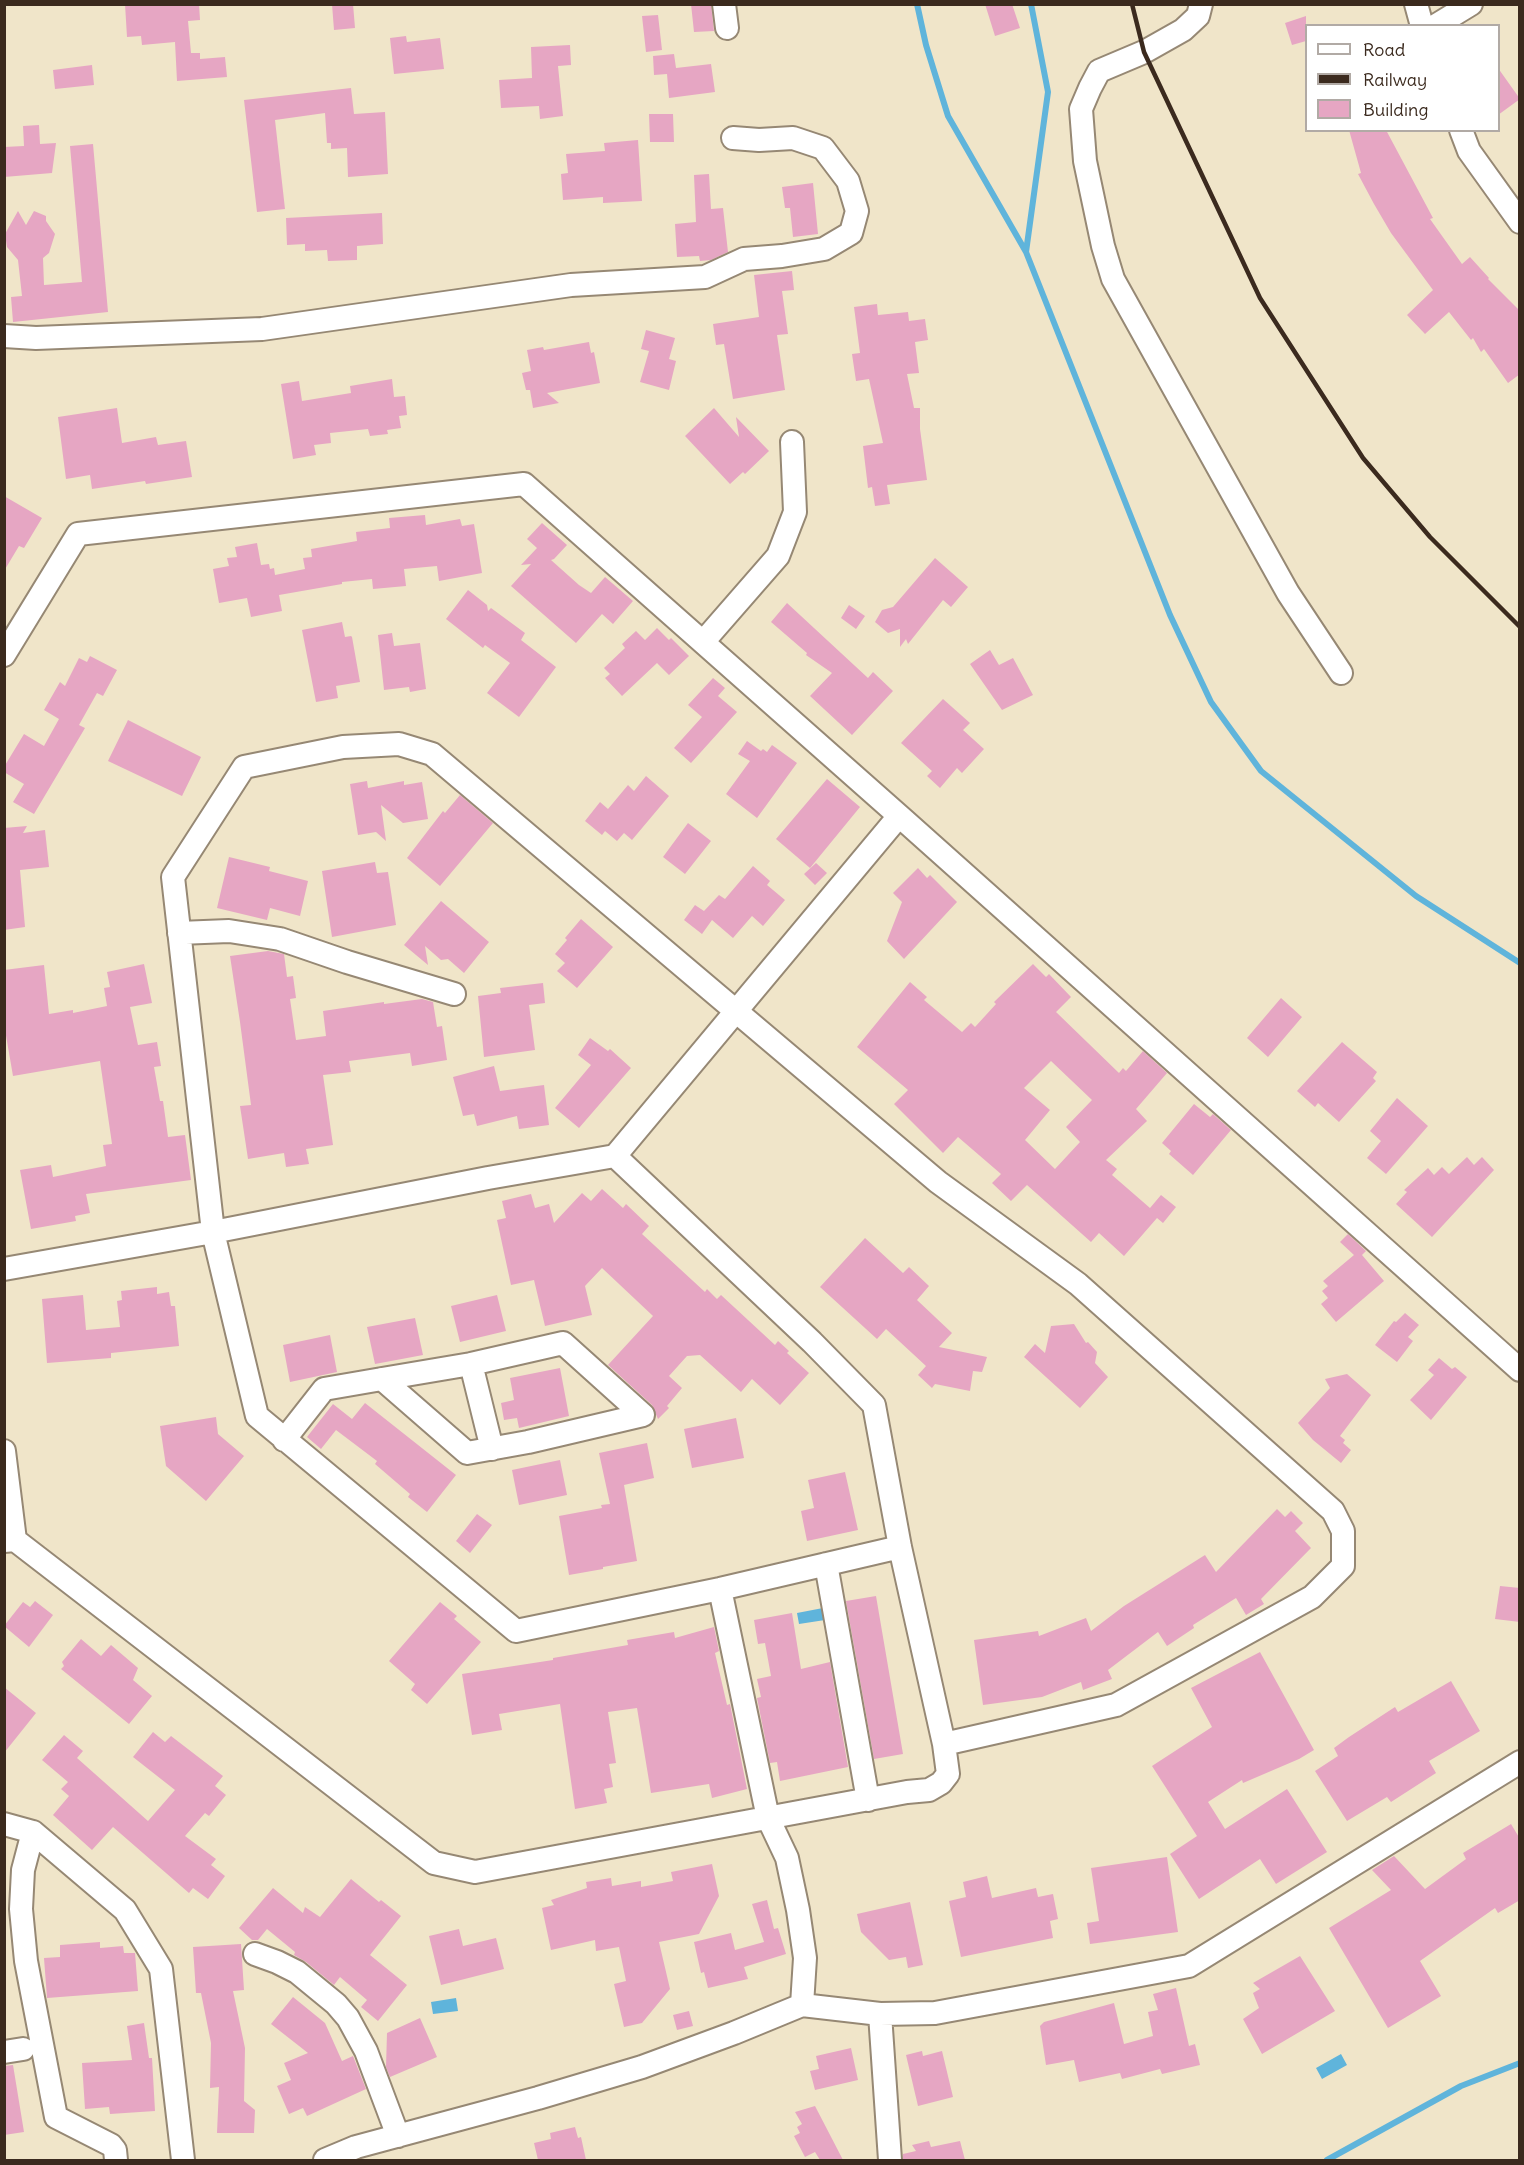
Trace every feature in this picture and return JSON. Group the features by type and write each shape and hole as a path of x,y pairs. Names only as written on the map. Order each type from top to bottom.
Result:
{"street":[{"path":"724,4 727,28"},
{"path":"1201,4 1198,16 1183,30 1144,52 1099,71 1090,88 1081,109 1084,150 1101,236 1113,279 1288,593 1341,673"},
{"path":"1416,4 1421,24"},
{"path":"1438,24 1471,4"},
{"path":"1462,132 1469,151 1518,219"},
{"path":"4,336 36,338 262,329 571,285 705,277 744,259 824,249 851,233 857,211 848,181 823,148 793,138 759,140 733,138"},
{"path":"703,642 778,556 795,512 792,442"},
{"path":"4,655 78,534 524,484 1520,1370"},
{"path":"900,1547 720,1589 516,1631 257,1416 213,1232 173,877 244,767 343,747 399,744 432,753 938,1182 1078,1284 1333,1511 1343,1531 1343,1566 1312,1597 1116,1705 944,1744"},
{"path":"4,1269 615,1156 899,816"},
{"path":"179,933 229,931 280,939 454,994"},
{"path":"4,1451 10,1541 434,1863 475,1872 929,1790 941,1783 948,1774 944,1744 900,1547 874,1405 812,1342 615,1156"},
{"path":"284,1440 324,1389 382,1379 471,1364 563,1343 643,1415 467,1454 382,1379"},
{"path":"471,1364 492,1449"},
{"path":"826,1564 868,1800"},
{"path":"720,1589 768,1818 787,1858 798,1910 805,1958 802,2005"},
{"path":"325,2160 356,2147 538,2098 642,2067 802,2005 880,2014 934,2013 1189,1966 1520,1762"},
{"path":"4,1824 33,1832 125,1910 162,1969 183,2160"},
{"path":"33,1832 23,1870 21,1909 27,1961 56,2117 62,2122 103,2139 115,2150 116,2160"},
{"path":"255,1954 297,1972 336,2004 348,2018 366,2050 398,2136"},
{"path":"880,2014 890,2160"}],"water":[{"path":"823,1608 825,1620 799,1624 797,1613"},
{"path":"456,1998 458,2011 433,2014 431,2002"},
{"path":"1341,2054 1347,2065 1322,2079 1316,2068"}],"building":[{"path":"125,4 199,4 200,20 188,21 191,53 200,53 200,59 225,57 227,77 177,81 175,42 142,45 141,36 127,37"},
{"path":"332,4 353,4 355,28 334,30"},
{"path":"691,4 711,4 714,31 694,32"},
{"path":"985,4 1012,4 1020,28 995,36"},
{"path":"658,15 662,50 646,52 642,16"},
{"path":"1306,16 1305,41 1292,45 1285,23"},
{"path":"406,36 407,42 440,38 444,69 394,74 390,38"},
{"path":"570,45 571,65 558,66 563,116 540,119 539,106 501,108 499,80 532,78 531,47"},
{"path":"674,54 676,68 711,64 715,92 669,98 667,74 654,75 653,56"},
{"path":"92,65 94,85 55,89 53,70"},
{"path":"1500,71 1520,99 1500,114"},
{"path":"351,88 354,114 385,112 388,174 348,177 347,148 331,149 331,143 327,143 325,113 275,120 285,209 257,212 244,100"},
{"path":"649,114 673,114 674,142 650,142"},
{"path":"39,125 40,144 56,143 52,173 4,177 4,147 24,146 23,126"},
{"path":"1350,132 1387,132 1433,218 1430,219 1462,264 1470,257 1520,311 1520,374 1508,383 1484,349 1481,352 1473,338 1471,340 1449,312 1425,334 1407,315 1433,290 1391,233 1358,174 1361,173"},
{"path":"638,140 642,201 603,203 603,197 563,200 561,174 568,173 566,154 605,151 604,143"},
{"path":"93,144 108,312 13,322 11,297 22,296 18,260 7,247 5,234 18,211 26,225 34,211 46,216 46,221 55,234 49,253 43,258 44,285 82,282 70,146"},
{"path":"709,174 711,209 723,208 728,252 711,260 700,261 699,256 677,257 675,224 696,222 694,175"},
{"path":"813,183 818,234 793,237 790,208 785,208 782,187"},
{"path":"382,213 383,244 357,246 357,260 328,261 327,250 305,251 305,244 287,245 286,218"},
{"path":"792,271 794,290 782,291 788,334 777,335 785,390 733,399 724,344 716,345 713,324 759,317 754,275"},
{"path":"877,304 878,315 908,312 909,321 925,319 928,340 915,342 919,373 907,374 914,408 920,408 920,429 927,480 887,485 890,504 875,506 872,487 868,488 863,446 883,443 869,379 856,381 852,354 860,353 854,307"},
{"path":"646,330 675,338 669,359 676,361 669,390 640,382 649,351 641,349"},
{"path":"589,342 591,353 594,352 600,383 547,393 559,403 533,408 530,390 526,390 522,373 531,371 527,350 543,347 544,350"},
{"path":"392,379 394,397 405,396 407,415 399,416 401,428 387,430 388,434 370,436 368,429 330,433 331,443 314,445 316,455 293,459 281,384 299,381 302,401 351,393 350,386"},
{"path":"117,408 122,443 156,437 158,445 186,441 192,477 92,489 90,475 66,479 58,417"},
{"path":"714,408 739,437 736,417 769,451 745,474 743,472 730,484 685,436"},
{"path":"4,496 42,518 24,548 19,546 4,571"},
{"path":"425,515 426,525 460,519 462,526 474,524 482,573 439,581 437,566 404,569 406,586 373,589 372,579 342,582 342,584 279,595 282,611 251,617 247,598 219,603 213,569 229,566 227,558 237,557 235,547 257,543 261,565 269,564 270,569 274,568 275,575 305,569 303,558 312,557 311,549 357,541 356,532 390,528 389,518"},
{"path":"542,523 567,545 551,560 579,585 591,593 605,577 633,601 613,624 602,614 576,643 511,586 531,564 521,565 537,548 527,539"},
{"path":"935,558 968,587 951,607 943,600 908,644 906,639 900,647 900,629 888,633 875,622 882,610 893,607"},
{"path":"468,590 487,605 488,611 491,608 525,633 521,640 556,667 519,717 487,693 510,663 485,645 483,648 446,619"},
{"path":"787,603 868,678 873,672 893,691 852,735 810,696 832,673 806,655 807,653 771,622"},
{"path":"849,605 865,616 856,629 841,618"},
{"path":"342,622 345,637 352,637 360,682 336,686 338,698 316,702 302,630"},
{"path":"657,628 689,656 669,675 657,663 622,696 605,678 610,674 604,668 625,648 622,644 636,631 645,640"},
{"path":"392,633 394,646 420,643 426,689 410,692 409,687 384,690 378,635"},
{"path":"990,650 999,665 1013,658 1033,695 1002,710 970,664"},
{"path":"90,656 117,670 103,696 97,693 79,725 85,728 34,814 13,802 24,784 4,772 4,767 24,734 44,746 59,719 44,710 60,682 65,686 79,658 87,662"},
{"path":"713,678 725,688 718,696 737,712 691,763 674,748 702,717 688,705"},
{"path":"943,699 970,723 963,730 984,749 962,773 957,768 940,788 927,776 932,771 901,743"},
{"path":"128,720 201,757 182,796 108,761"},
{"path":"747,741 761,751 763,749 767,752 772,745 797,763 757,818 726,794 750,761 738,754"},
{"path":"646,776 669,796 632,840 624,833 617,841 605,831 602,835 585,821 600,802 608,809 628,785 634,791"},
{"path":"827,779 860,807 810,868 776,839"},
{"path":"367,781 368,788 404,781 404,785 422,782 428,819 403,823 381,805 386,841 376,832 358,835 350,784"},
{"path":"460,795 493,823 440,886 407,858 443,811 445,813"},
{"path":"688,823 711,841 685,874 663,857"},
{"path":"27,826 23,833 45,830 49,867 20,870 25,927 4,930 4,828"},
{"path":"229,857 270,867 269,871 308,881 300,916 270,908 267,920 217,908"},
{"path":"375,862 377,873 388,872 396,925 332,937 322,871"},
{"path":"816,863 827,873 815,885 804,874"},
{"path":"753,866 770,881 767,885 785,900 763,926 752,916 733,938 712,920 702,934 684,920 695,905 704,911 719,895 725,899"},
{"path":"918,868 927,878 930,875 957,902 904,959 887,941 902,902 893,893"},
{"path":"441,901 489,942 464,973 448,959 441,960 425,946 428,965 404,945"},
{"path":"581,919 613,947 577,988 557,971 565,963 555,954"},
{"path":"268,951 284,954 287,977 293,976 296,998 290,999 296,1040 326,1036 323,1011 384,1002 384,1004 422,999 433,1002 437,1027 442,1026 447,1060 412,1066 410,1053 349,1061 351,1072 323,1075 333,1145 306,1149 309,1164 286,1167 284,1153 248,1159 240,1106 251,1105 230,956"},
{"path":"144,964 152,1003 130,1007 138,1045 157,1042 161,1066 154,1067 160,1101 163,1101 168,1137 185,1135 191,1180 86,1194 90,1213 75,1216 76,1221 31,1229 20,1170 51,1165 53,1177 106,1166 103,1145 112,1144 100,1061 13,1076 4,1024 4,970 44,965 49,1014 73,1010 73,1013 107,1006 104,988 110,987 107,972"},
{"path":"1033,964 1046,977 1049,974 1071,997 1056,1012 1119,1073 1123,1068 1126,1071 1143,1051 1167,1073 1136,1109 1147,1121 1106,1160 1117,1169 1112,1175 1150,1208 1161,1195 1176,1207 1163,1223 1157,1218 1124,1256 1099,1233 1091,1242 1027,1185 1011,1201 992,1183 1001,1174 958,1137 943,1153 894,1104 908,1090 857,1047 910,982 927,997 924,1000 962,1032 971,1023 975,1027 996,1004 994,1002","holes":["1051,1061 1092,1100 1066,1127 1080,1142 1055,1169 1025,1140 1050,1110 1024,1088"]},
{"path":"543,983 545,1003 529,1005 535,1050 484,1057 478,996 501,993 500,988"},
{"path":"1281,998 1302,1017 1268,1057 1247,1038"},
{"path":"590,1038 608,1051 610,1049 631,1068 579,1128 555,1108 591,1065 578,1055"},
{"path":"1342,1042 1377,1072 1373,1078 1376,1081 1339,1122 1318,1103 1315,1107 1297,1091"},
{"path":"494,1066 500,1091 544,1085 549,1125 519,1129 517,1116 477,1126 474,1114 463,1116 453,1077"},
{"path":"1397,1098 1428,1126 1386,1174 1367,1158 1381,1141 1370,1131"},
{"path":"1194,1104 1210,1117 1213,1114 1231,1130 1193,1175 1169,1154 1171,1151 1162,1143"},
{"path":"1467,1157 1474,1165 1482,1157 1494,1170 1432,1237 1396,1204 1407,1192 1404,1190 1428,1168 1434,1175 1442,1167 1449,1174"},
{"path":"602,1189 623,1208 626,1204 649,1226 642,1234 705,1292 707,1289 717,1299 721,1295 775,1345 778,1341 789,1351 787,1353 809,1373 780,1405 752,1379 741,1392 700,1355 687,1356 669,1376 682,1388 667,1406 669,1408 658,1419 652,1405 608,1365 653,1316 602,1268 585,1286 592,1315 545,1326 534,1280 511,1285 497,1220 506,1218 502,1201 531,1194 535,1208 549,1204 554,1223 582,1193 591,1201"},
{"path":"1348,1234 1366,1251 1362,1255 1384,1281 1336,1322 1321,1304 1328,1298 1322,1291 1328,1286 1323,1281 1354,1255 1340,1242"},
{"path":"865,1238 903,1273 909,1267 929,1286 917,1300 952,1333 939,1347 987,1357 982,1372 973,1371 970,1391 935,1384 932,1388 918,1375 926,1366 886,1329 877,1339 820,1287"},
{"path":"157,1287 157,1294 169,1292 171,1306 175,1306 179,1346 111,1353 111,1358 47,1363 42,1299 83,1295 86,1330 120,1327 117,1301 122,1300 121,1291"},
{"path":"497,1295 506,1331 460,1342 451,1306"},
{"path":"1405,1313 1419,1325 1408,1337 1413,1341 1397,1362 1375,1345 1394,1321 1396,1322"},
{"path":"415,1318 423,1355 375,1364 367,1327"},
{"path":"1074,1324 1086,1343 1088,1342 1097,1352 1095,1363 1108,1377 1080,1408 1024,1357 1035,1344 1045,1353 1051,1326"},
{"path":"330,1335 337,1372 290,1382 283,1345"},
{"path":"1439,1358 1452,1369 1455,1367 1467,1377 1431,1420 1410,1400 1434,1375 1428,1370"},
{"path":"560,1368 569,1416 519,1428 517,1418 504,1420 501,1403 514,1400 510,1378"},
{"path":"1347,1374 1371,1395 1340,1436 1345,1440 1343,1443 1351,1450 1341,1463 1313,1440 1298,1423 1330,1388 1325,1379"},
{"path":"365,1403 456,1475 427,1512 408,1497 410,1494 375,1464 377,1461 336,1430 321,1449 307,1437 333,1404 352,1419"},
{"path":"216,1417 218,1434 244,1456 206,1501 166,1466 160,1426"},
{"path":"736,1418 744,1458 692,1468 684,1429"},
{"path":"647,1443 654,1478 624,1485 637,1561 569,1575 559,1516 602,1508 601,1505 610,1504 599,1453"},
{"path":"560,1460 567,1495 519,1505 512,1470"},
{"path":"845,1472 858,1530 807,1541 801,1511 814,1508 808,1480"},
{"path":"1277,1509 1285,1517 1291,1511 1303,1523 1295,1531 1311,1548 1261,1599 1264,1604 1246,1615 1236,1598 1193,1625 1194,1628 1167,1646 1158,1632 1108,1670 1112,1679 1083,1690 1081,1682 1042,1697 983,1705 974,1640 1038,1631 1039,1636 1086,1618 1091,1631 1124,1606 1205,1555 1216,1572"},
{"path":"477,1514 492,1525 470,1553 456,1541"},
{"path":"1500,1586 1520,1588 1520,1622 1495,1619"},
{"path":"876,1596 903,1754 874,1759 846,1601"},
{"path":"35,1601 53,1615 29,1647 4,1626 23,1602 30,1607"},
{"path":"440,1602 457,1616 454,1619 481,1642 427,1704 411,1690 415,1684 389,1661"},
{"path":"792,1613 801,1669 830,1662 848,1767 780,1781 777,1762 770,1763 757,1698 761,1697 757,1679 771,1676 765,1643 758,1644 754,1620"},
{"path":"714,1627 719,1651 715,1653 727,1705 730,1704 747,1789 712,1798 709,1784 651,1793 637,1708 608,1712 616,1763 609,1764 613,1787 604,1789 607,1803 575,1809 560,1704 499,1714 502,1730 472,1735 462,1674 553,1660 553,1658 628,1645 627,1640 674,1632 675,1638"},
{"path":"81,1639 101,1656 111,1645 138,1668 133,1680 152,1696 129,1724 61,1669 64,1666 62,1662"},
{"path":"1260,1652 1314,1750 1299,1759 1243,1783 1242,1780 1208,1802 1225,1829 1287,1789 1327,1852 1276,1884 1260,1859 1199,1899 1170,1854 1197,1836 1152,1766 1212,1727 1191,1688"},
{"path":"1451,1681 1480,1731 1429,1761 1436,1773 1391,1802 1387,1797 1347,1821 1315,1771 1338,1756 1334,1748 1349,1737 1395,1707 1398,1712"},
{"path":"4,1687 36,1713 4,1753"},
{"path":"153,1732 165,1742 171,1736 223,1776 215,1786 226,1795 209,1816 205,1813 185,1836 216,1859 211,1865 225,1876 208,1899 193,1888 189,1893 113,1827 92,1850 53,1815 69,1796 61,1789 68,1782 42,1760 64,1735 83,1751 77,1758 148,1821 175,1790 133,1757"},
{"path":"1511,1824 1520,1839 1520,1900 1498,1913 1495,1908 1420,1961 1441,1996 1388,2028 1329,1928 1391,1890 1372,1870 1394,1856 1425,1889 1466,1859 1463,1853"},
{"path":"1167,1857 1178,1932 1090,1944 1087,1923 1099,1921 1091,1868"},
{"path":"712,1864 719,1896 699,1934 659,1942 670,1989 642,2023 624,2027 614,1984 626,1981 619,1947 596,1951 595,1940 551,1950 542,1908 554,1905 551,1900 587,1888 586,1882 611,1878 612,1886 641,1881 641,1887 673,1881 671,1872"},
{"path":"987,1876 992,1898 1036,1888 1038,1897 1053,1894 1058,1919 1050,1921 1053,1938 961,1957 949,1901 966,1897 963,1882"},
{"path":"351,1879 379,1902 381,1900 401,1916 370,1955 407,1985 378,2021 361,2007 367,2000 340,1977 334,1985 294,1955 295,1952 267,1929 258,1940 252,1940 239,1928 273,1888 303,1913 305,1907 320,1917"},
{"path":"767,1900 774,1929 778,1928 786,1954 744,1967 748,1979 708,1988 704,1972 701,1973 694,1942 731,1933 735,1950 764,1942 752,1904"},
{"path":"910,1902 923,1965 908,1968 906,1957 889,1960 861,1932 857,1914"},
{"path":"459,1929 463,1946 496,1938 504,1969 441,1985 429,1936"},
{"path":"100,1942 100,1948 123,1946 124,1953 135,1953 138,1991 47,1998 44,1958 60,1957 60,1945"},
{"path":"241,1944 244,1990 233,1991 245,2048 244,2101 255,2110 254,2133 217,2133 219,2087 210,2088 211,2043 201,1993 196,1993 193,1947"},
{"path":"1300,1956 1335,2011 1262,2054 1243,2019 1259,2008 1253,1993 1260,1989 1253,1983"},
{"path":"1176,1988 1189,2046 1195,2044 1200,2065 1162,2074 1160,2069 1122,2079 1120,2073 1079,2082 1074,2060 1046,2065 1040,2026 1044,2022 1114,2003 1124,2044 1153,2036 1148,2012 1158,2010 1153,1994"},
{"path":"293,1997 325,2023 342,2061 353,2056 366,2089 307,2116 303,2108 289,2114 277,2086 291,2080 284,2063 308,2053 271,2024"},
{"path":"689,2011 693,2026 677,2030 673,2015"},
{"path":"420,2018 437,2057 390,2077 386,2067 387,2033"},
{"path":"144,2023 149,2058 152,2058 155,2111 110,2114 109,2107 85,2109 82,2063 132,2060 127,2026"},
{"path":"851,2048 858,2080 815,2090 810,2071 819,2069 816,2056"},
{"path":"922,2051 923,2056 942,2051 953,2097 918,2106 906,2055"},
{"path":"13,2065 24,2132 4,2135 4,2066"},
{"path":"815,2106 843,2160 820,2160 815,2152 805,2157 794,2136 800,2133 797,2127 802,2124 795,2112"},
{"path":"575,2127 578,2138 581,2137 586,2160 538,2160 534,2143 551,2139 550,2133"},
{"path":"929,2141 931,2147 960,2141 965,2160 903,2160 903,2154 916,2151 912,2145"}],"waterway":[{"path":"917,4 926,45 948,116 1026,252 1170,615 1211,702 1261,771 1416,896 1520,963"},
{"path":"1026,252 1048,92 1031,4"},
{"path":"1327,2160 1461,2086 1520,2063"}],"railway":[{"path":"1132,4 1144,52 1260,298 1363,458 1430,537 1520,627"}]}
